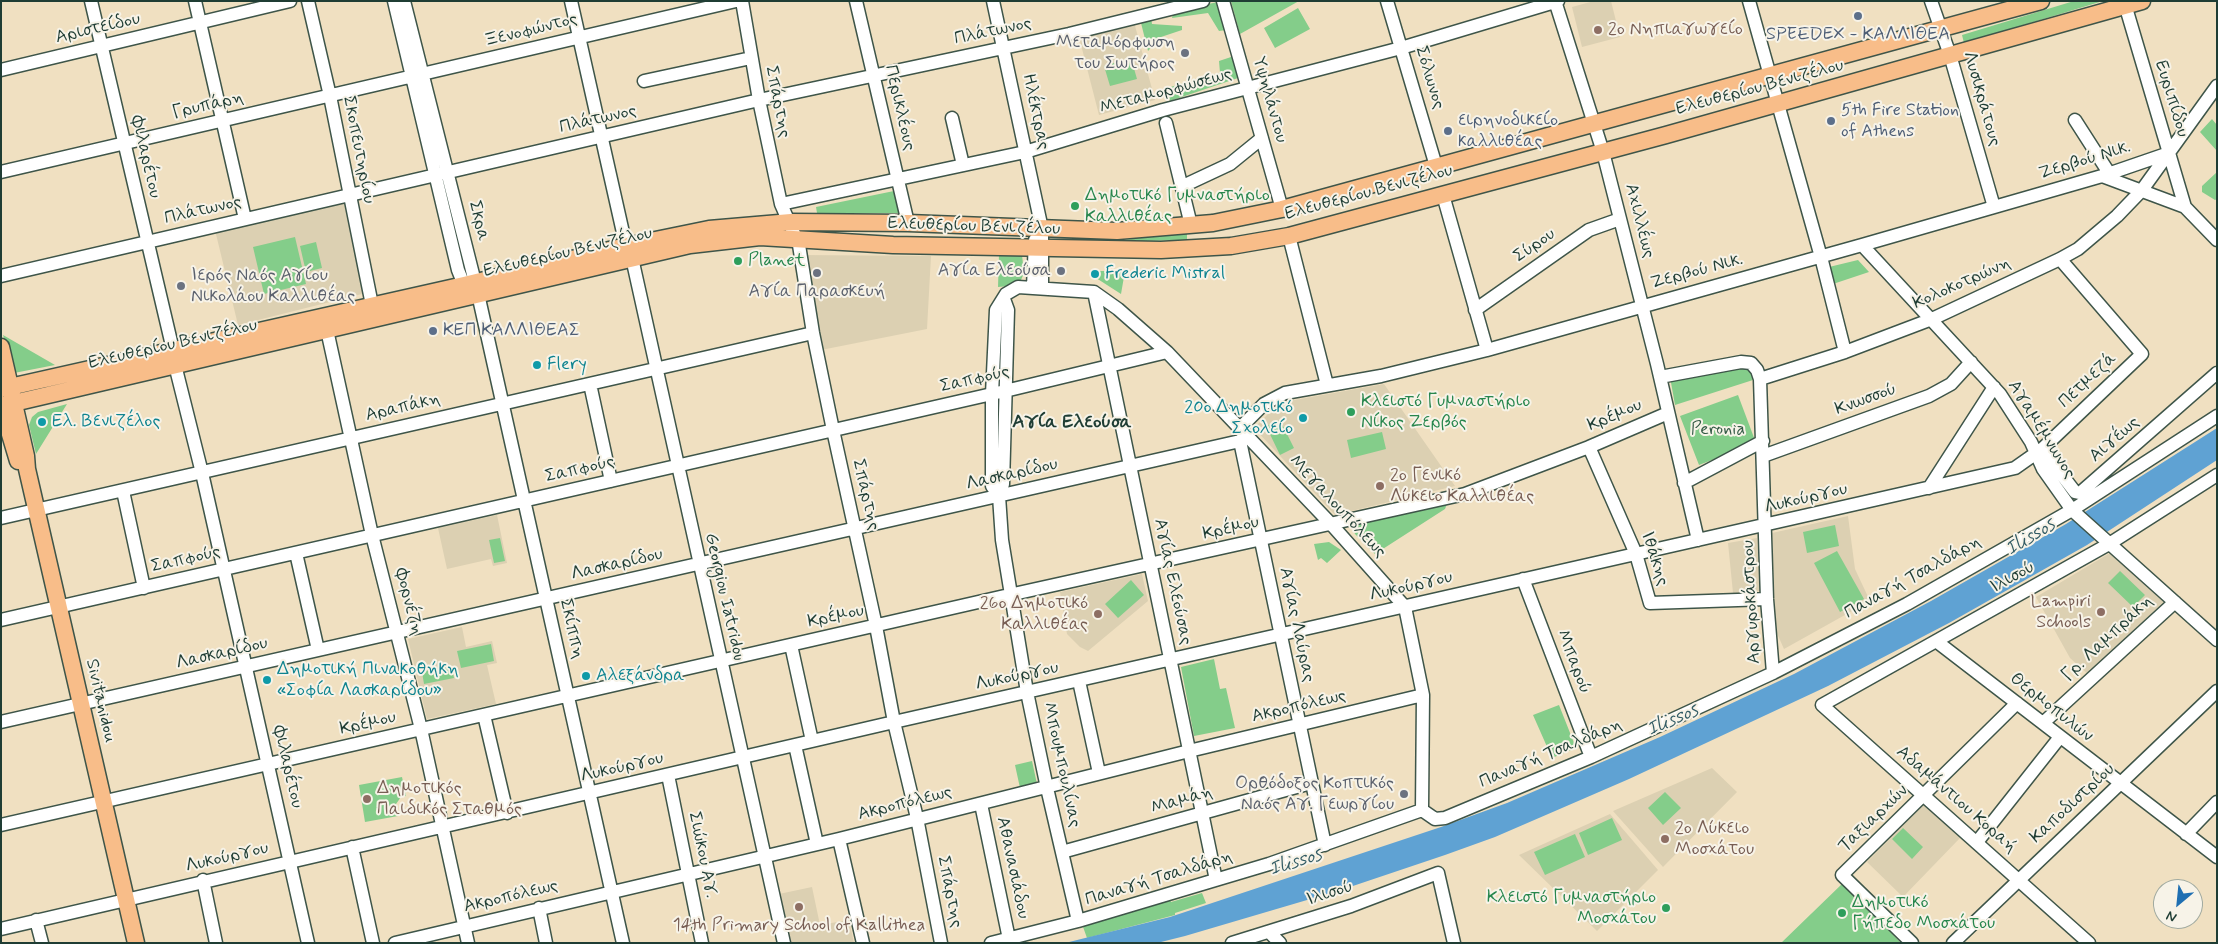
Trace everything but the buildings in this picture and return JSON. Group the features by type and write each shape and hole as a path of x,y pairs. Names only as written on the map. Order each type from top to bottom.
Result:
{"main road":[{"name":"Ελευθερίου Βενιζέλου","path":"4,405 174,357 372,306 472,287 629,252 709,229 791,222 908,223 1117,231 1191,225 1282,209 2041,1"},
{"name":"Ελευθερίου Βενιζέλου","path":"629,252 760,238 797,238 893,245 1038,249 1161,250 1231,246 1288,236 1603,152 1950,56 2124,4 2142,1"},
{"name":"Ελευθερίου Βενιζέλου","path":"6,388 327,330 472,287"},
{"name":"Sivitanidou","path":"1,347 6,388 4,405 16,458 26,469 136,943"}],"street":[{"name":"Φιλαρέτου","path":"91,1 202,473 308,943"},
{"path":"195,1 245,219"},
{"name":"Αριστείδου","path":"1,70 290,1"},
{"name":"Σκοπευτηρίου","path":"308,1 330,96 372,306"},
{"name":"Σκρα","path":"394,1 418,76"},
{"name":"Σκρα","path":"404,1 418,76 472,287"},
{"name":"Georgiou Iatridou","path":"571,1 656,369 784,943"},
{"name":"Ξενοφώντος","path":"418,76 736,1"},
{"name":"Σπάρτης","path":"742,1 759,100 781,204 797,238 813,333 876,626 894,722 917,818 941,943"},
{"name":"Περικλέους","path":"856,1 908,223"},
{"name":"Ηλέκτρας","path":"993,1 1042,229"},
{"name":"Πλάτωνος","path":"1,276 759,100 1069,34 1182,3 1203,1"},
{"name":"Υψηλάντου","path":"1223,1 1246,89 1282,209"},
{"name":"Σόλωνος","path":"1387,1 1436,166"},
{"name":"Μεταμορφώσεως","path":"781,204 1025,152 1163,110 1401,48 1556,1"},
{"name":"Αχιλλέως","path":"1556,1 1603,152 1660,377 1698,540"},
{"path":"1749,1 1822,256 1845,352"},
{"name":"Λυσικράτους","path":"1932,1 1994,207"},
{"name":"Ευριπίδου","path":"2124,4 2185,207"},
{"name":"Σπάρτης","path":"644,81 751,58"},
{"name":"Γρυπάρη","path":"1,172 418,76"},
{"name":"Κολοκοτρώνη","path":"1760,379 1845,352 1932,319 2078,249 2117,216 2142,190 2217,86"},
{"path":"952,118 963,165"},
{"path":"2075,120 2105,174"},
{"path":"1166,123 1183,186 1191,225"},
{"path":"1183,186 1230,164 1262,138"},
{"name":"Ζερβού Νικ.","path":"1242,435 1264,404 1285,393 1382,376 1488,350 1994,207 2169,153"},
{"name":"Ευριπίδου","path":"2105,174 2185,207 2217,240"},
{"path":"1443,195 1488,350"},
{"name":"Σύρου","path":"1476,310 1589,230 1620,219"},
{"path":"1004,299 1011,290 1018,287 1037,287 1038,249 1042,229"},
{"path":"1288,236 1327,385"},
{"name":"Αγαμέμνωνος","path":"1862,245 1994,387 2039,451 2043,469 2074,512 2106,541"},
{"name":"Πετμεζά","path":"2039,451 2142,354 2060,259"},
{"name":"Σκίππη","path":"472,287 503,404 623,943"},
{"name":"Μεγαλουπόλεως","path":"1037,287 1094,292 1118,309 1167,352 1242,435 1331,524 1405,607 1424,694 1422,810"},
{"name":"Αγίας Ελεούσας","path":"1094,292 1216,880"},
{"name":"Μπουμπουλίνας","path":"1004,299 1008,310 1003,484 999,496 1009,595 1046,788 1078,921"},
{"name":"Μπουμπουλίνας","path":"999,496 992,486 992,394 996,310 1004,299"},
{"name":"Φορνέζη","path":"327,330 372,535 421,729 468,943"},
{"name":"Αραπάκη","path":"1,518 813,333"},
{"name":"Σαπφούς","path":"1,620 1110,367 1167,352"},
{"path":"1660,377 1746,362 1755,366 1760,379"},
{"name":"Κνωσσού","path":"1763,456 1929,396 1951,384 1971,362"},
{"name":"Αιγέως","path":"2039,451 2075,492 2080,493 2217,373"},
{"name":"Αργυροκάστρου","path":"1760,379 1767,599 1772,673"},
{"path":"590,384 611,481"},
{"path":"1929,488 1994,387"},
{"name":"Κρέμου","path":"1,826 1009,595 1260,541 1465,494 1589,447 1668,412"},
{"name":"Παναγή Τσαλδάρη","path":"992,943 1078,921 1216,880 1325,846 1422,810 1435,819 1445,818 1591,757 1772,673 1907,604 2074,512 2217,416"},
{"name":"Λασκαρίδου","path":"1,722 1130,466 1242,435"},
{"name":"Αγίας Λαύρας","path":"1242,435 1260,541 1325,846"},
{"path":"1684,483 1763,441"},
{"name":"Ιθάκης","path":"1589,447 1636,554 1650,603 1767,599"},
{"name":"Λυκούργου","path":"1,928 203,880 507,813 894,722 1280,636 1523,579 1766,526 2015,468 2039,451"},
{"name":"Ιλισού","path":"1822,705 1936,641 2217,475"},
{"path":"123,491 144,588"},
{"path":"2106,541 2217,640"},
{"path":"296,553 318,650"},
{"name":"Μπαρού","path":"1523,579 1591,757"},
{"name":"Γρ. Λαμπράκη","path":"2043,723 2174,602"},
{"name":"Θερμοπυλών","path":"1936,641 2217,857"},
{"path":"791,645 812,741"},
{"path":"1079,681 1099,773"},
{"name":"Καποδιστρίου","path":"1953,943 2217,691"},
{"name":"Ακροπόλεως","path":"394,943 464,925 839,840 917,818 981,804 1099,773 1424,694"},
{"name":"Ταξιαρχών","path":"1912,943 1842,875 2017,703"},
{"name":"Αδαμάντιου Κοραή","path":"1822,705 2089,943"},
{"path":"484,715 507,813"},
{"path":"1977,842 2060,737"},
{"path":"795,745 817,844"},
{"name":"Σιώκου Αγ.","path":"668,775 702,943"},
{"name":"Μαμάη","path":"1062,852 1311,783"},
{"path":"2186,834 2217,802"},
{"name":"Αθανασιάδου","path":"981,804 1009,939"},
{"path":"839,840 862,943"},
{"path":"352,847 373,943"},
{"name":"Ιλισού","path":"1232,943 1350,906 1438,873 1454,943"},
{"path":"203,880 216,943"},
{"path":"539,908 546,943"},
{"path":"36,920 42,943"},
{"path":"1269,932 1280,943"}],"shaded area":[{"name":"2ο Νηπιαγωγείο","path":"1594,1 1611,1 1620,37 1582,47 1572,7"},
{"path":"1134,22 1155,100 1099,115 1079,37"},
{"path":"345,199 366,293 238,325 215,230"},
{"path":"800,255 931,256 927,329 821,350"},
{"path":"1384,384 1455,486 1335,515 1254,428 1271,411 1289,401"},
{"path":"497,515 507,563 493,566 491,559 447,569 438,528"},
{"path":"1848,516 1855,569 1870,601 1784,649 1776,631 1772,533"},
{"path":"1757,538 1761,591 1733,593 1728,543"},
{"name":"Lampiri Schools","path":"2110,553 2167,604 2090,676 2070,658 2036,597"},
{"name":"26ο Δημοτικό Καλλιθέας","path":"1142,574 1148,601 1088,651 1080,647 1067,634 1060,592"},
{"path":"462,627 466,647 492,641 497,663 487,665 496,704 427,719 408,639"},
{"name":"2ο Λύκειο Μοσχάτου","path":"1712,768 1737,792 1663,867 1613,811"},
{"path":"1923,805 1960,838 1903,897 1867,862"},
{"path":"1610,814 1658,870 1597,931 1519,855"},
{"name":"14th Primary School of Kallithea","path":"812,887 820,925 849,920 854,943 789,943 779,894"}],"green space":[{"path":"1231,1 1299,1 1240,34"},
{"path":"2074,1 2103,1 1964,43 1962,35"},
{"path":"1218,2 1226,30 1219,31 1208,13 1172,18 1174,11"},
{"path":"1298,8 1310,29 1275,48 1264,28"},
{"path":"1151,17 1152,24 1182,26 1182,30 1161,37 1148,51 1140,19"},
{"path":"1234,56 1238,78 1170,101 1167,88 1220,73 1219,61"},
{"path":"1131,58 1137,79 1110,86 1104,66"},
{"path":"2212,119 2217,125 2217,151 2200,132"},
{"path":"2217,172 2217,199 2215,200 2202,192 2202,186"},
{"path":"894,191 899,213 817,213 816,207"},
{"path":"1187,233 1187,240 1142,241 1122,239"},
{"path":"295,237 306,284 264,294 253,247"},
{"path":"316,242 322,268 306,272 300,246"},
{"path":"999,254 1022,255 1024,273 1021,280 1009,286 998,287"},
{"path":"1858,260 1869,272 1833,284 1829,267"},
{"path":"1092,271 1125,271 1121,294 1093,276 1096,273"},
{"path":"3,335 55,365 14,373"},
{"path":"1749,366 1753,380 1675,405 1670,377"},
{"name":"Peronia","path":"1738,395 1756,443 1699,465 1680,416"},
{"path":"67,404 36,454 29,425 32,417 38,412"},
{"path":"1280,420 1294,448 1280,455 1266,426"},
{"path":"1382,432 1386,449 1351,458 1347,440"},
{"path":"1442,503 1447,504 1445,509 1375,554 1355,534 1353,528 1355,526"},
{"path":"1835,525 1839,546 1807,553 1803,532"},
{"path":"500,538 505,561 494,563 489,540"},
{"path":"1329,542 1341,550 1327,563 1321,558 1318,560 1314,544"},
{"path":"1837,551 1864,599 1840,612 1814,563"},
{"path":"2120,571 2145,595 2133,607 2108,583"},
{"path":"1131,580 1144,595 1118,618 1105,604"},
{"path":"491,644 494,661 461,668 457,651"},
{"path":"1214,659 1220,689 1226,688 1235,728 1194,736 1181,667"},
{"path":"451,665 454,678 424,684 422,672"},
{"path":"1559,705 1576,748 1552,758 1533,715"},
{"path":"1032,761 1037,784 1020,788 1015,765"},
{"path":"402,777 406,796 401,797 396,804 398,816 365,822 359,785"},
{"path":"1665,792 1681,808 1663,825 1648,808"},
{"path":"1612,818 1622,840 1588,855 1579,833"},
{"path":"1903,828 1923,847 1912,859 1892,839"},
{"path":"1575,834 1585,857 1545,875 1534,852"},
{"name":"Δημοτικό Γήπεδο Μοσχάτου","path":"1843,883 1901,943 1781,943"},
{"path":"1202,893 1206,903 1175,913 1175,915 1087,938 1082,924 1169,897 1171,902"}],"water":[{"path":"2217,428 2217,460 2087,545 1949,623 1828,686 1629,779 1495,837 1445,855 1341,890 1185,936 1157,943 1065,943 1170,917 1441,827 1507,803 1660,737 1794,674 1931,601 2066,524"}],"place":[{"name":"SPEEDEX - ΚΑΛΛΙΘΕΑ","path":"1858,16"},
{"name":"2ο Νηπιαγωγείο","path":"1598,30"},
{"name":"Μεταμόρφωση του Σωτήρος","path":"1185,53"},
{"name":"5th Fire Station of Athens","path":"1831,121"},
{"name":"ειρηνοδικείο καλλιθέας","path":"1448,131"},
{"name":"Δημοτικό Γυμναστήριο Καλλιθέας","path":"1075,206"},
{"name":"Planet","path":"738,261"},
{"name":"Αγία Ελεούσα","path":"1061,271"},
{"name":"Αγία Παρασκευή","path":"817,273"},
{"name":"Frederic Mistral","path":"1095,274"},
{"name":"Ιερός Ναός Αγίου Νικολάου Καλλιθέας","path":"181,286"},
{"name":"ΚΕΠ ΚΑΛΛΙΘΕΑΣ","path":"433,331"},
{"name":"Flery","path":"537,365"},
{"name":"Κλειστό Γυμναστήριο Νίκος Ζερβός","path":"1351,412"},
{"name":"20ο Δημοτικό Σχολείο","path":"1303,418"},
{"name":"Ελ. Βενιζέλος","path":"42,422"},
{"name":"2ο Γενικό Λύκειο Καλλιθέας","path":"1380,486"},
{"name":"Lampiri Schools","path":"2101,612"},
{"name":"26ο Δημοτικό Καλλιθέας","path":"1098,614"},
{"name":"Αλεξάνδρα","path":"586,676"},
{"name":"Δημοτική Πινακοθήκη «Σοφία Λασκαρίδου»","path":"267,680"},
{"name":"Ορθόδοξος Κοπτικός Ναός Αγ. Γεωργίου","path":"1404,794"},
{"name":"Δημοτικός Παιδικός Σταθμός","path":"367,799"},
{"name":"2ο Λύκειο Μοσχάτου","path":"1665,839"},
{"name":"14th Primary School of Kallithea","path":"799,907"},
{"name":"Κλειστό Γυμναστήριο Μοσχάτου","path":"1666,908"},
{"name":"Δημοτικό Γήπεδο Μοσχάτου","path":"1842,913"}],"district":[{"name":"Αγία Ελεούσα","path":"1072,423"}],"water label":[{"name":"Ilissos","path":"2031,538"},
{"name":"Ilissos","path":"1673,721"},
{"name":"Ilissos","path":"1296,863"}]}
